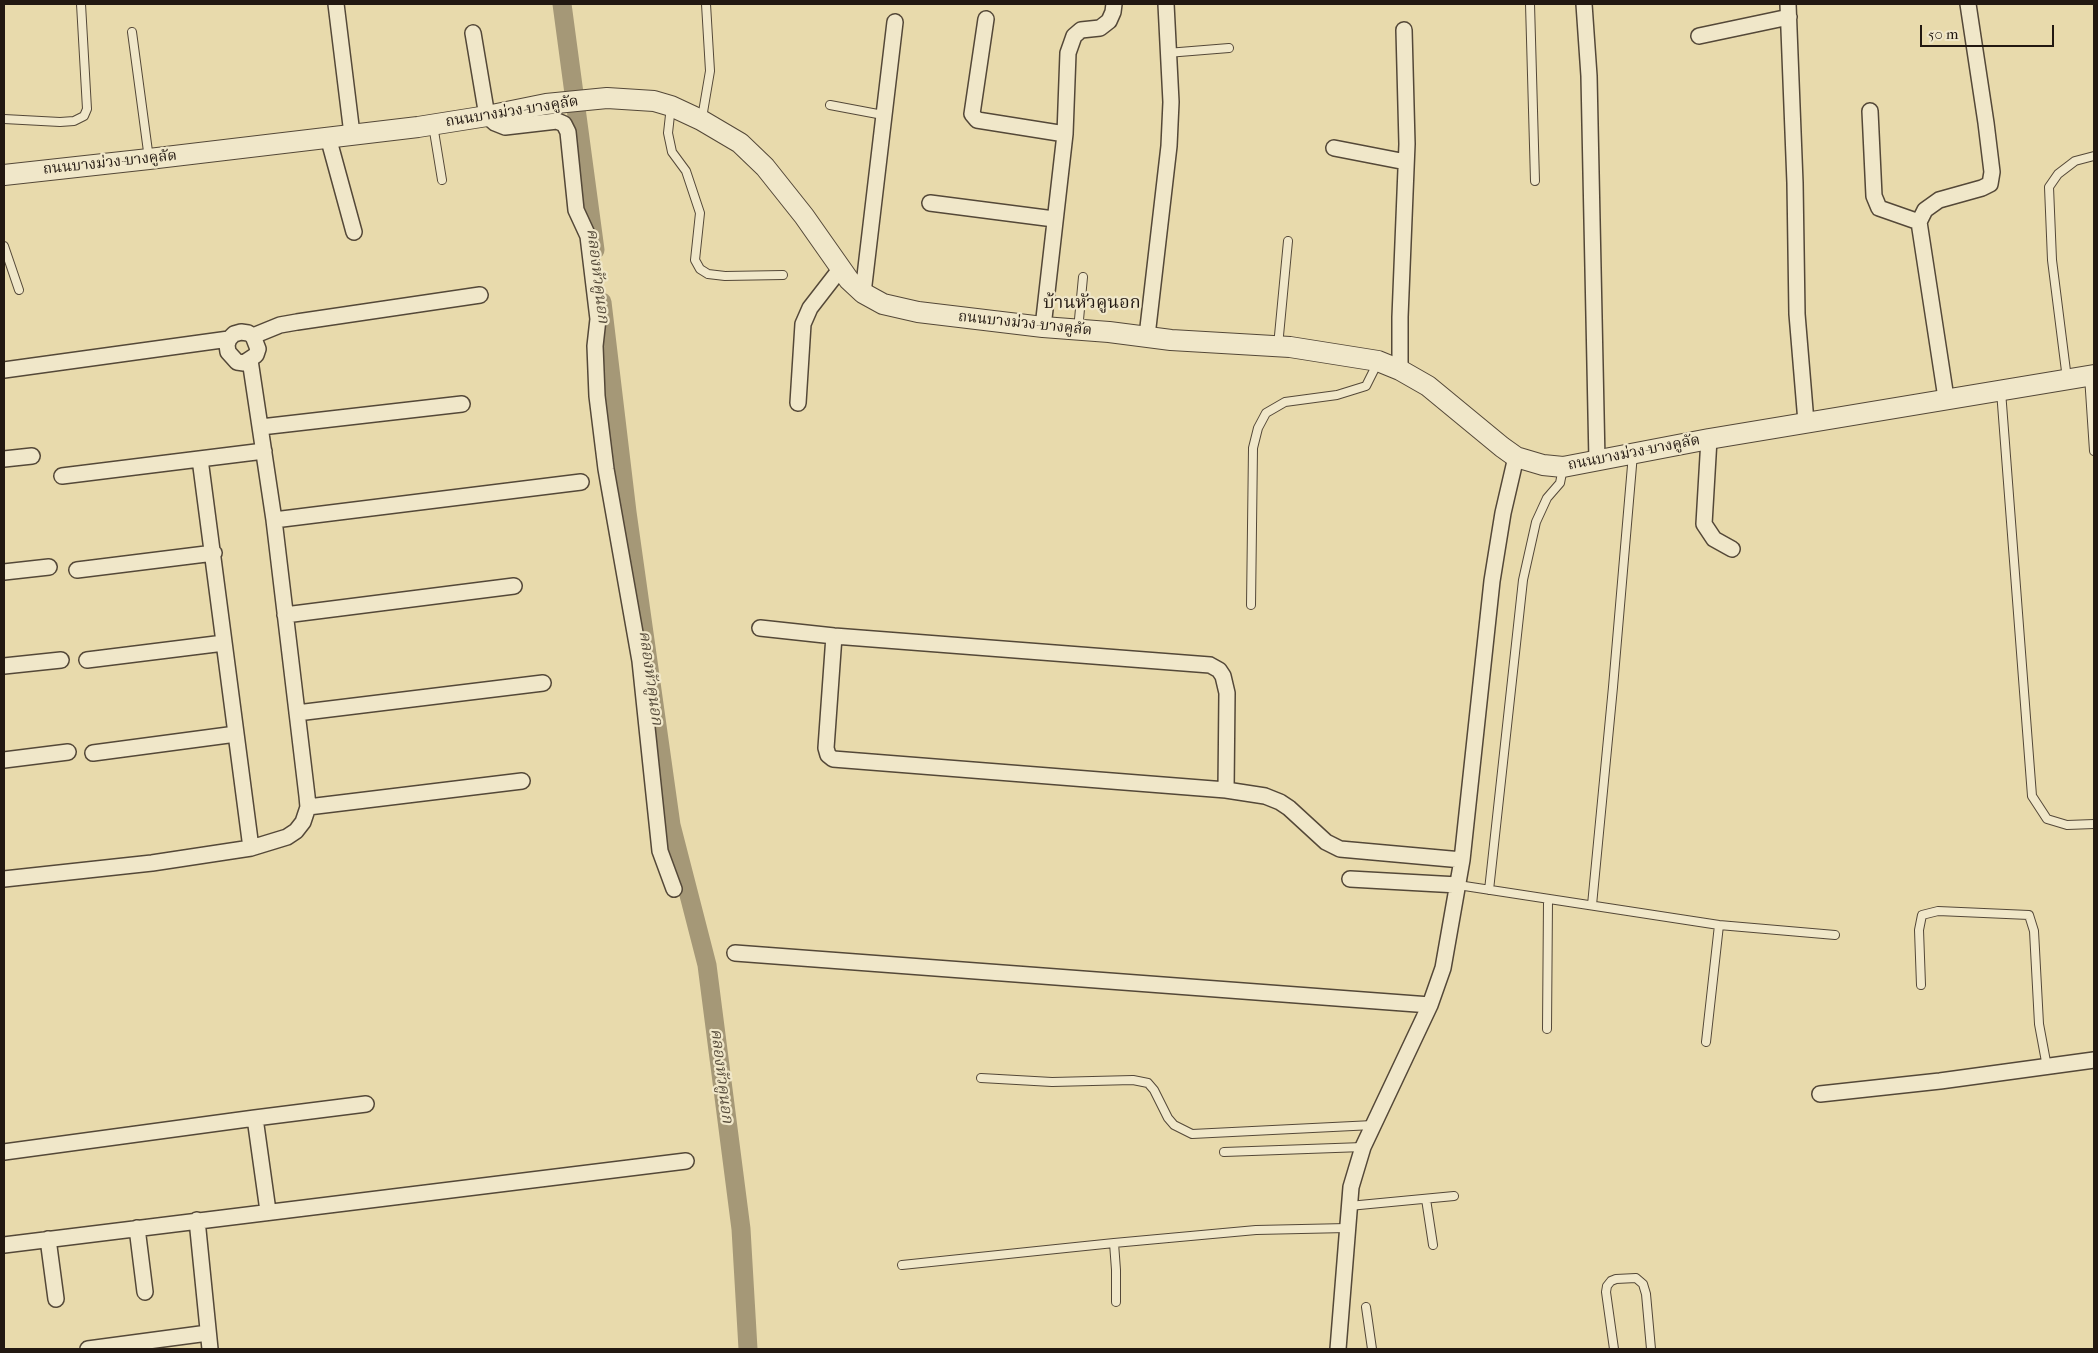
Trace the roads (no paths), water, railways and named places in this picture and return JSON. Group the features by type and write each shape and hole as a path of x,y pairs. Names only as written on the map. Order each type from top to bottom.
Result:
{"street":[{"path":"336,4 352,134"},
{"path":"1043,327 1065,134 1068,52 1074,36 1081,30 1100,28 1109,21 1114,4"},
{"path":"1147,336 1169,146 1171,102 1166,4"},
{"path":"1584,4 1589,76 1597,461"},
{"path":"1946,398 1919,222 1925,210 1939,200 1990,184 1992,172 1968,4"},
{"path":"1699,36 1788,10 1794,145 1797,314 1806,422"},
{"path":"986,18 972,114 977,120 1065,134"},
{"path":"863,293 895,22"},
{"path":"1400,370 1400,317 1406,162 1404,30"},
{"path":"473,33 487,116 495,123 505,127 556,121 564,124 568,132 576,210 588,236 598,318 595,346 597,396 606,470 640,662 660,851 674,889"},
{"name":"ถนนบางม่วง-บางคูลัด","path":"4,175 433,124 487,116 546,104 607,98 654,101 672,106 702,120 740,143 765,167 804,216 849,280 863,293 883,304 918,312 1043,327 1147,336 1171,340 1278,346 1378,361 1400,370 1428,386 1516,457 1543,465 1563,467 1806,422 2092,376"},
{"path":"1870,111 1874,196 1879,208 1919,222"},
{"path":"328,137 354,232"},
{"path":"1334,148 1406,162"},
{"path":"930,203 1054,219"},
{"path":"798,403 803,324 810,308 841,268"},
{"path":"253,336 297,322 480,295"},
{"path":"248,333 253,336 258,349 256,355 244,362 232,358 228,352 227,345 229,339 234,334 248,333"},
{"path":"4,370 229,339"},
{"path":"4,879 152,863 251,848 287,837 303,822 308,807 274,520 250,360"},
{"path":"261,427 462,404"},
{"path":"1709,439 1704,524 1714,539 1732,549"},
{"path":"62,476 264,451"},
{"path":"4,459 32,456"},
{"path":"1338,1349 1351,1186 1363,1147 1430,1005 1443,968 1462,860 1492,581 1503,513 1516,457"},
{"path":"200,459 214,554 251,848"},
{"path":"274,520 581,482"},
{"path":"77,570 214,554"},
{"path":"4,572 49,567"},
{"path":"285,615 514,586"},
{"path":"760,628 834,636 1210,665 1219,670 1226,684 1226,790"},
{"path":"834,636 826,748 828,755 833,759 1226,790 1266,796 1280,802 1326,842 1340,849 1462,860"},
{"path":"87,660 224,643"},
{"path":"4,666 61,660"},
{"path":"297,712 543,683"},
{"path":"93,753 236,734"},
{"path":"4,760 68,752"},
{"path":"308,807 522,781"},
{"path":"1350,879 1458,885"},
{"path":"735,954 1430,1005"},
{"path":"1820,1094 1940,1081 2094,1060"},
{"path":"4,1152 366,1104"},
{"path":"255,1118 268,1212"},
{"path":"4,1245 686,1161"},
{"path":"196,1220 210,1349"},
{"path":"137,1228 145,1292"},
{"path":"48,1239 56,1299"},
{"path":"88,1349 208,1333"}],"lane":[{"path":"4,119 60,122 84,116 88,109 81,4"},
{"path":"702,120 710,71 706,4"},
{"path":"1530,4 1536,181"},
{"path":"132,32 149,159"},
{"path":"1167,53 1228,48"},
{"path":"830,105 884,115"},
{"path":"672,106 668,133 672,152 686,171 694,190 700,213 696,260 700,269 708,274 724,276 783,275"},
{"path":"433,124 442,180"},
{"path":"2067,380 2052,260 2049,187 2058,174 2076,161 2094,156"},
{"path":"1278,346 1288,241"},
{"path":"4,246 19,290"},
{"path":"1078,330 1083,277"},
{"path":"1251,604 1253,448 1262,420 1266,413 1284,402 1337,395 1366,386 1378,361"},
{"path":"2092,376 2094,451"},
{"path":"2001,391 2032,796 2047,819 2067,825 2094,824"},
{"path":"1592,906 1614,687 1634,453"},
{"path":"1489,890 1524,580 1536,522 1547,498 1560,483 1563,467"},
{"path":"1458,885 1548,901 1719,925 1835,935"},
{"path":"1547,1029 1548,901"},
{"path":"1921,985 1919,930 1922,915 1938,911 2029,915 2034,931 2039,1024 2047,1067"},
{"path":"1706,1042 1719,925"},
{"path":"981,1078 1052,1082 1133,1080 1148,1083 1174,1125 1192,1134 1373,1125"},
{"path":"1224,1152 1363,1147"},
{"path":"1349,1206 1454,1196"},
{"path":"1426,1199 1433,1245"},
{"path":"902,1265 1256,1230 1347,1228"},
{"path":"1114,1243 1116,1302"},
{"path":"1614,1349 1606,1292 1607,1286 1616,1279 1636,1278 1644,1284 1651,1349"},
{"path":"1366,1307 1372,1349"}],"waterway":[{"name":"คลองหัวคูนอก","path":"562,4 595,250"},
{"name":"คลองหัวคูนอก","path":"602,302 627,512 671,825 707,965 741,1229 748,1349"}],"district":[{"name":"บ้านหัวคูนอก","path":"1092,304"}]}
